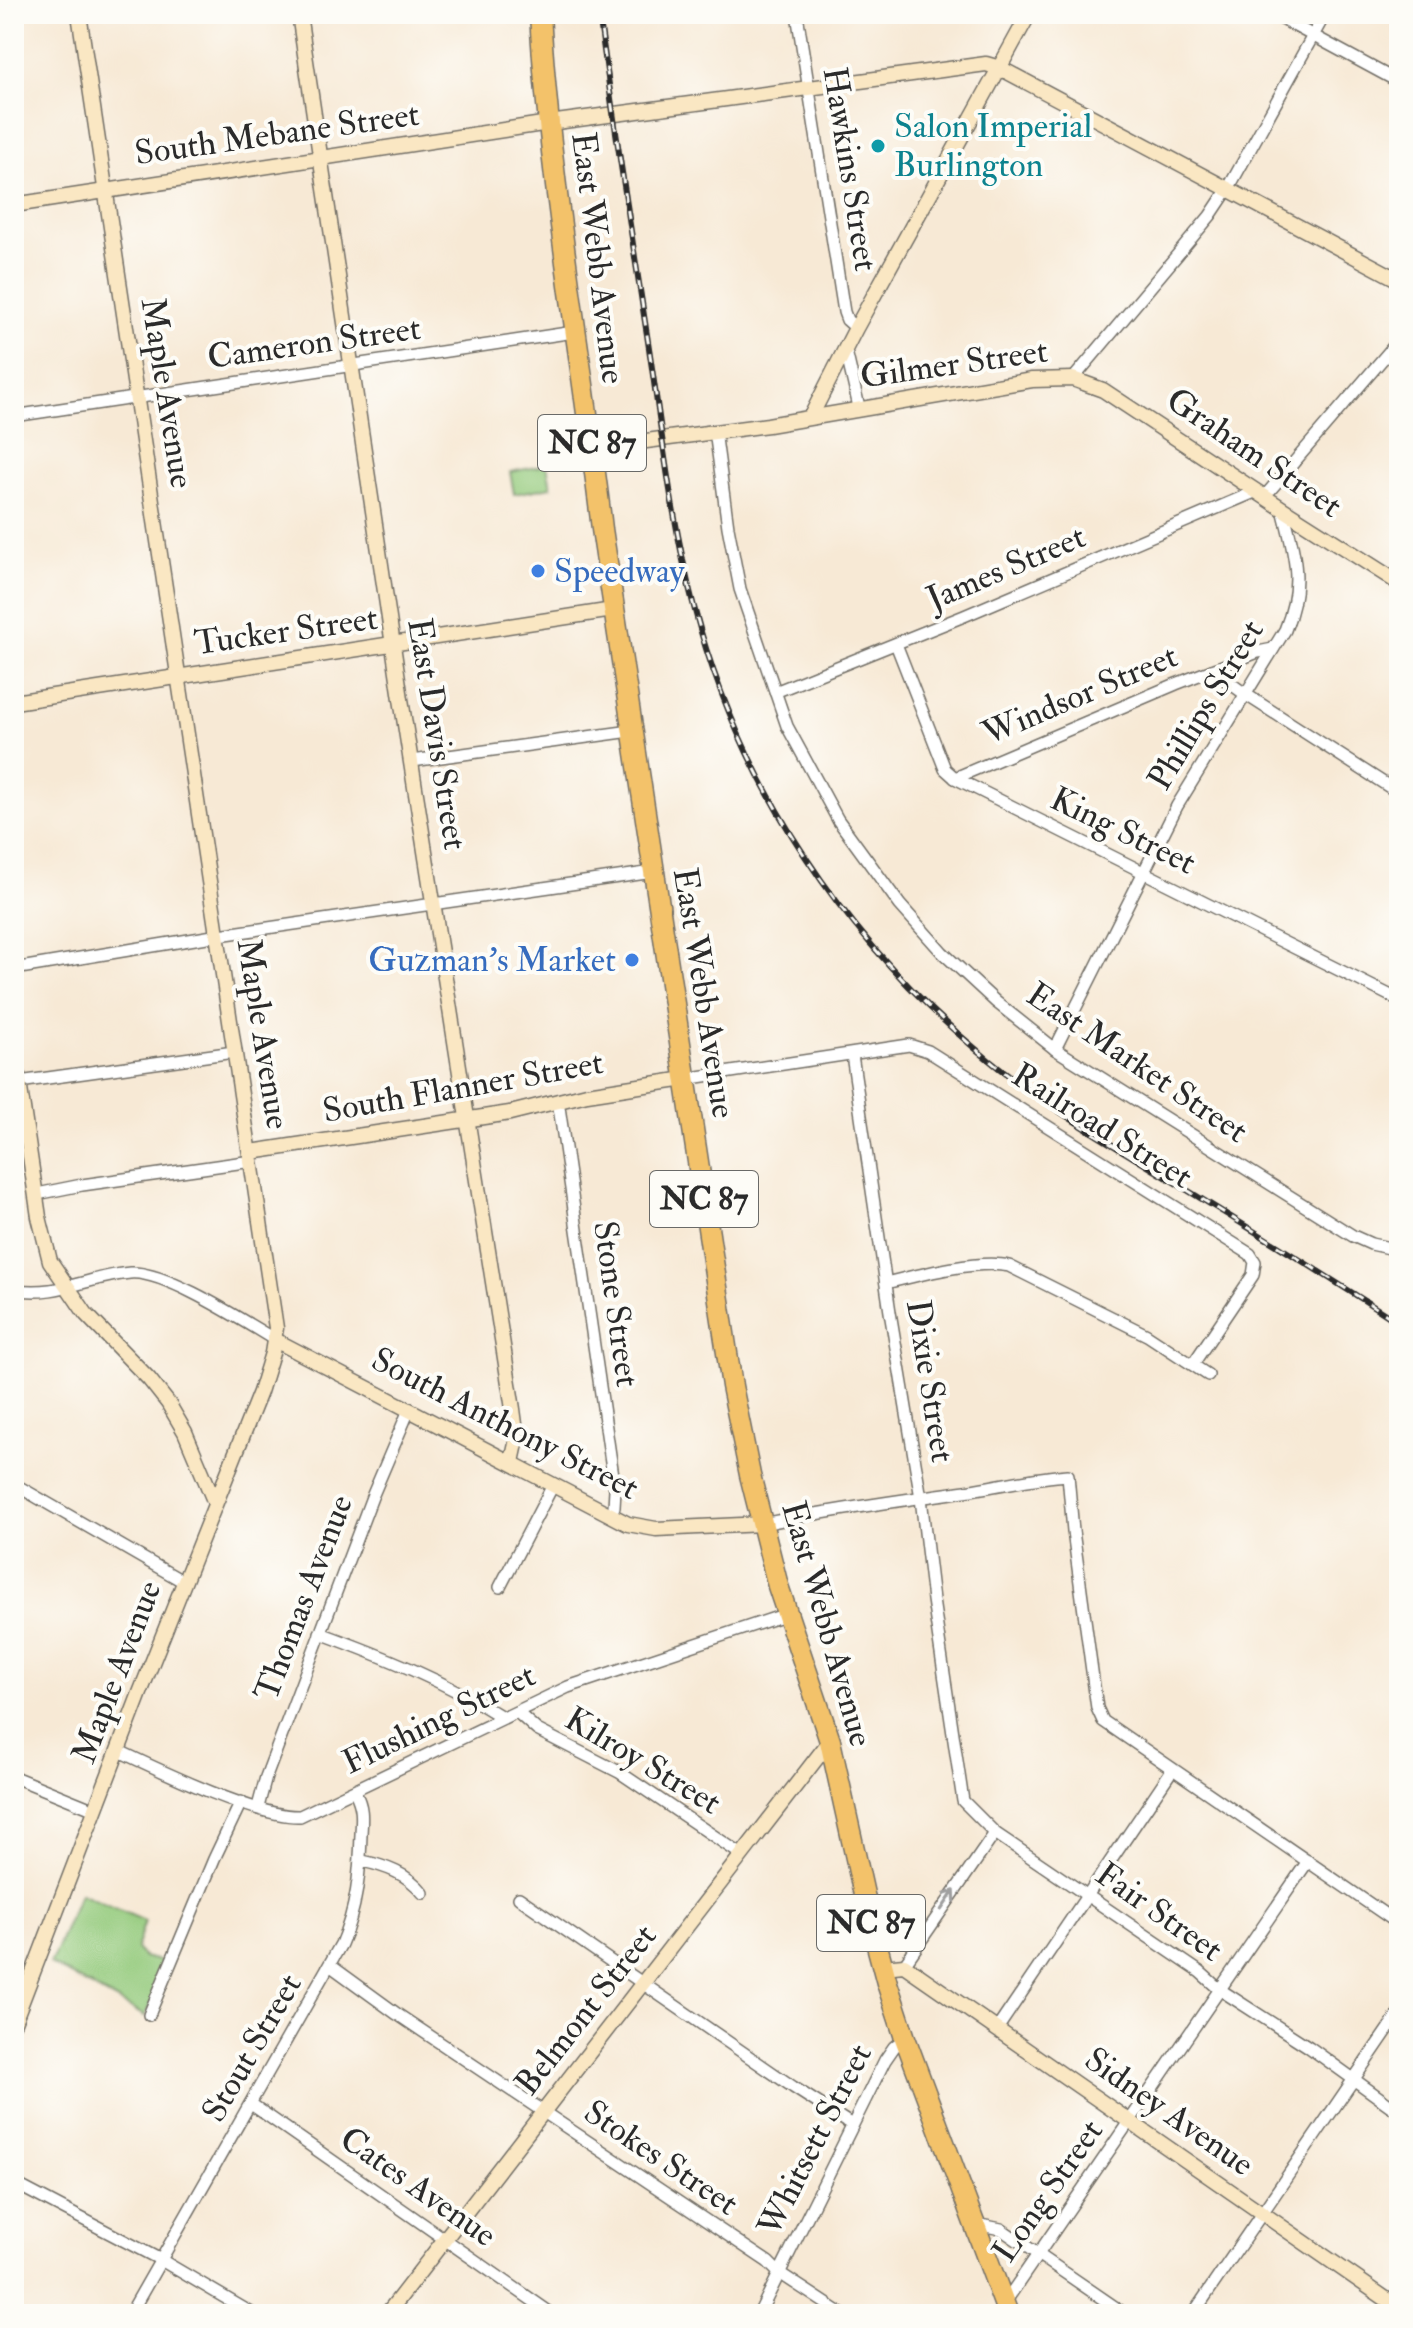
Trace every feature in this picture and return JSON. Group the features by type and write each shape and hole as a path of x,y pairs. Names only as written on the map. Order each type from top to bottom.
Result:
{"highway":[{"name":"East Webb Avenue","path":"540,14 549,123 574,332 593,448 631,731 732,1386 787,1614 830,1741 883,1967 905,2038 976,2224 1003,2310"}],"street":[{"name":"Maple Avenue","path":"14,2022 260,1392 275,1340 276,1317 79,14"},
{"name":"East Davis Street","path":"299,14 457,1064 517,1439 512,1462"},
{"name":"Hawkins Street","path":"797,14 844,312 856,328"},
{"path":"811,416 1029,14"},
{"path":"1273,14 1399,82"},
{"name":"Gilmer Street","path":"593,448 1032,380 1073,379 1195,236 1228,189 1325,14"},
{"name":"South Mebane Street","path":"14,205 549,123 974,64 1000,68"},
{"path":"1000,68 1399,280"},
{"name":"Cameron Street","path":"14,416 574,332"},
{"name":"James Street","path":"775,692 1261,494 1399,340"},
{"path":"846,351 859,407"},
{"name":"Graham Street","path":"1073,379 1092,384 1122,401 1399,583"},
{"name":"East Market Street","path":"715,431 734,561 748,616 787,726 838,820 900,905 942,952 996,1002 1055,1049 1353,1236 1371,1244 1399,1250"},
{"name":"Phillips Street","path":"1055,1049 1177,806 1291,616 1297,595 1296,563 1283,509"},
{"name":"Tucker Street","path":"14,702 613,610"},
{"path":"896,644 945,769 955,778"},
{"name":"Windsor Street","path":"955,778 1212,670 1273,649"},
{"path":"1212,670 1399,793"},
{"path":"412,761 631,731"},
{"name":"King Street","path":"955,778 1399,1000"},
{"path":"14,969 219,935 653,872"},
{"name":"Railroad Street","path":"852,1055 909,1045 928,1051 1246,1251 1253,1258 1253,1275 1193,1364"},
{"path":"14,1048 39,1217 50,1261 86,1314 144,1373 168,1403 185,1432 215,1503"},
{"path":"19,1082 234,1052"},
{"path":"685,1079 852,1055"},
{"name":"Dixie Street","path":"852,1055 921,1498 950,1716"},
{"name":"South Flanner Street","path":"37,1194 510,1113 558,1100 685,1079"},
{"name":"Stone Street","path":"558,1100 615,1489 614,1507 610,1515"},
{"path":"886,1283 992,1263 1009,1266 1122,1321 1208,1375"},
{"path":"14,1289 37,1291 128,1273 150,1275 233,1315 275,1340"},
{"name":"South Anthony Street","path":"275,1340 628,1524 656,1529 763,1524"},
{"name":"Thomas Avenue","path":"258,1807 320,1633 395,1437 409,1410"},
{"path":"763,1524 839,1509 1068,1475 1099,1714 1109,1726 1399,1924"},
{"path":"14,1484 184,1582"},
{"path":"500,1587 553,1485"},
{"name":"Flushing Street","path":"119,1751 241,1802 280,1815 300,1816 568,1687 787,1614"},
{"path":"320,1633 419,1672 502,1717"},
{"name":"Kilroy Street","path":"517,1712 537,1730 619,1772 742,1855"},
{"name":"Fair Street","path":"950,1716 963,1801 995,1833 1399,2112"},
{"name":"Belmont Street","path":"387,2314 830,1741"},
{"path":"997,2029 1172,1770"},
{"path":"16,1781 95,1810"},
{"name":"Stout Street","path":"130,2314 331,1966 354,1910 362,1861 363,1810 355,1792"},
{"path":"149,2015 241,1802"},
{"path":"883,1967 904,1965 995,1833"},
{"path":"362,1861 381,1865 413,1881 423,1893"},
{"name":"Long Street","path":"1003,2310 1308,1861"},
{"path":"519,1898 852,2125"},
{"name":"Sidney Avenue","path":"904,1965 1394,2305"},
{"name":"Stokes Street","path":"331,1966 397,2014 842,2314"},
{"path":"1193,2314 1399,2013"},
{"name":"Whitsett Street","path":"759,2314 885,2060 905,2038"},
{"name":"Cates Avenue","path":"251,2104 552,2314"},
{"path":"14,2183 161,2260 253,2314"},
{"path":"976,2224 1001,2229 1125,2314"}],"green space":[{"path":"547,465 551,487 514,494 510,472"},
{"path":"80,1893 145,1921 136,1949 144,1957 169,1964 145,2016 50,1964"}],"railway":[{"path":"599,14 668,478 694,607 714,673 740,737 771,799 806,858 890,966 938,1015 990,1061 1077,1123 1399,1323"}],"place":[{"name":"Salon Imperial Burlington","path":"878,146"},
{"name":"Speedway","path":"538,571"},
{"name":"Guzman's Market","path":"632,960"}]}
